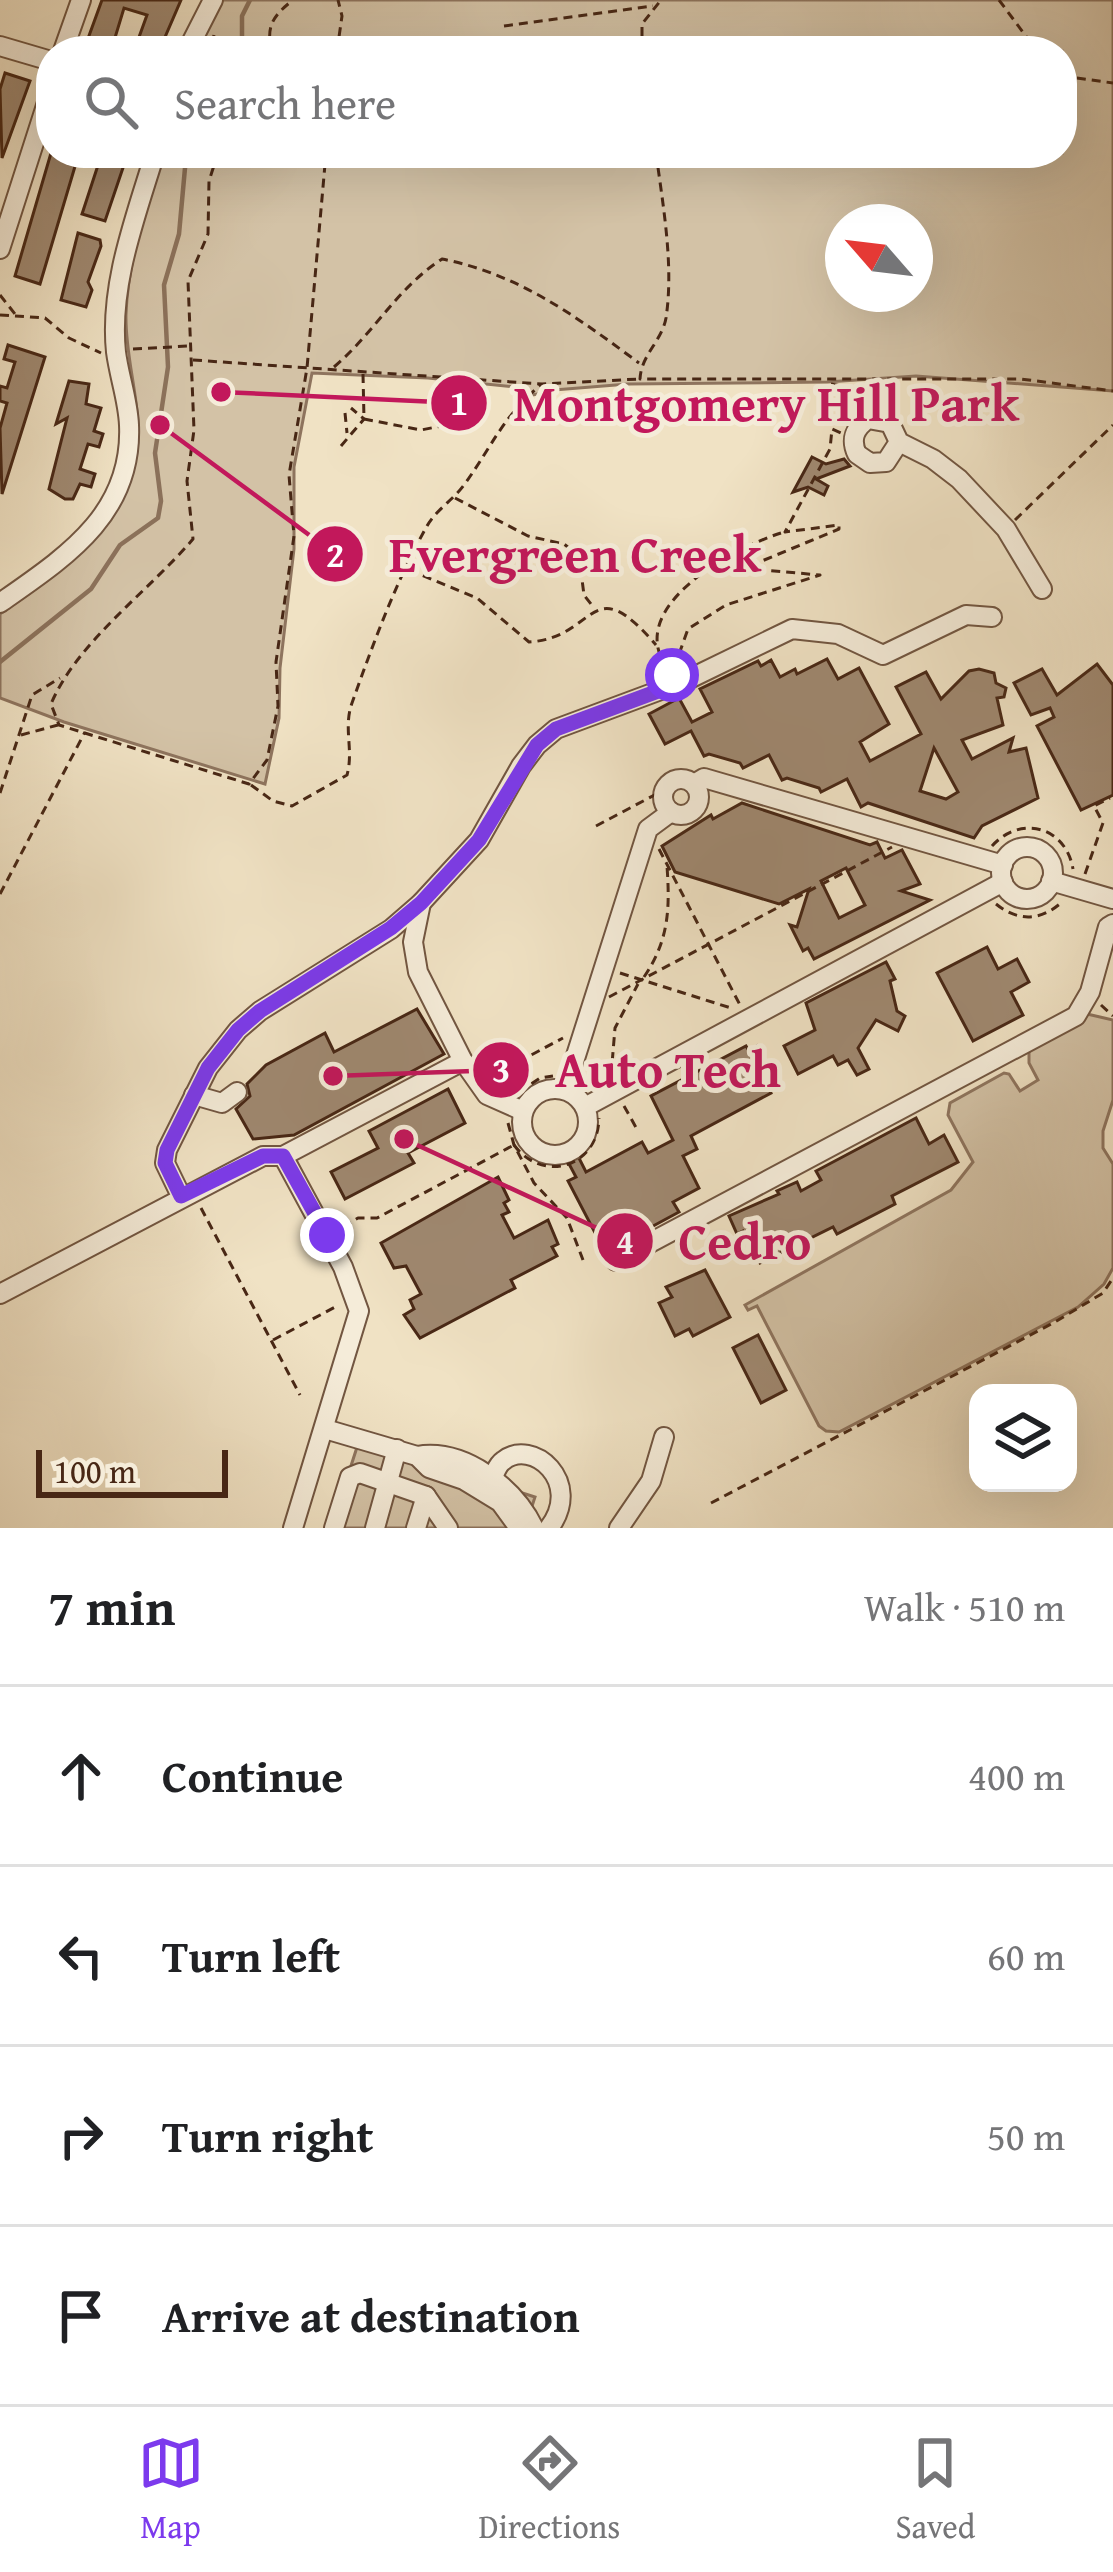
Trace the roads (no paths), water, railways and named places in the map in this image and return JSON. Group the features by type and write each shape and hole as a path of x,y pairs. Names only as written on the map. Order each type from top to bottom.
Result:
{"street":[{"path":"69,36 81,0"},
{"path":"195,36 213,0"},
{"path":"0,46 36,57"},
{"path":"0,249 36,137"},
{"path":"0,603 74,550 100,521 118,488 129,428 116,352 119,284 150,168"},
{"path":"899,442 893,457 878,464 857,454 854,438 861,424 876,418 890,423 899,442 959,479 1006,529 1042,589"},
{"path":"181,1196 165,1163 167,1150 222,1048 249,1021 391,928 421,903 479,840 521,766 556,729 685,682 792,628 838,634 884,656 966,615 992,617"},
{"path":"590,1104 1003,873 1019,848 1035,848 1052,865 1051,881 1040,895 1023,898 1014,895 1003,873 910,838 704,778 694,784"},
{"path":"565,1090 648,829 670,812 688,814 697,806 700,795 694,784 678,779 664,790 670,812"},
{"path":"1051,881 1113,899"},
{"path":"421,903 413,959 463,1061 498,1102 523,1111"},
{"path":"616,1261 1076,1016 1090,992 1108,927 1113,924"},
{"path":"0,1294 181,1196 263,1156 283,1156 463,1061"},
{"path":"545,1090 565,1090 590,1104 583,1141 563,1155 539,1152 530,1145 521,1123 523,1111 545,1090"},
{"path":"194,1096 222,1102 237,1092"},
{"path":"283,1156 343,1268 350,1308 325,1429 292,1528"},
{"path":"325,1429 417,1456 429,1468 490,1495 516,1519 519,1528"},
{"path":"619,1528 651,1481 664,1437"},
{"path":"375,1528 397,1449"},
{"path":"417,1456 435,1453 492,1478 528,1514 534,1528"},
{"path":"492,1478 502,1461 516,1456 549,1466 563,1498 550,1528"},
{"path":"334,1528 350,1477 360,1473 426,1496 448,1528"},
{"path":"416,1528 426,1496"}],"waterway":[{"path":"242,36 242,16 250,0"},
{"path":"0,662 91,589 120,545 158,518 161,501 155,453 168,367 164,285 179,234 185,168"}],"place":[{"name":"Montgomery Hill Park","path":"221,392"},
{"name":"Evergreen Creek","path":"160,425"},
{"name":"Auto Tech","path":"333,1076"},
{"name":"Cedro","path":"404,1139"}]}
